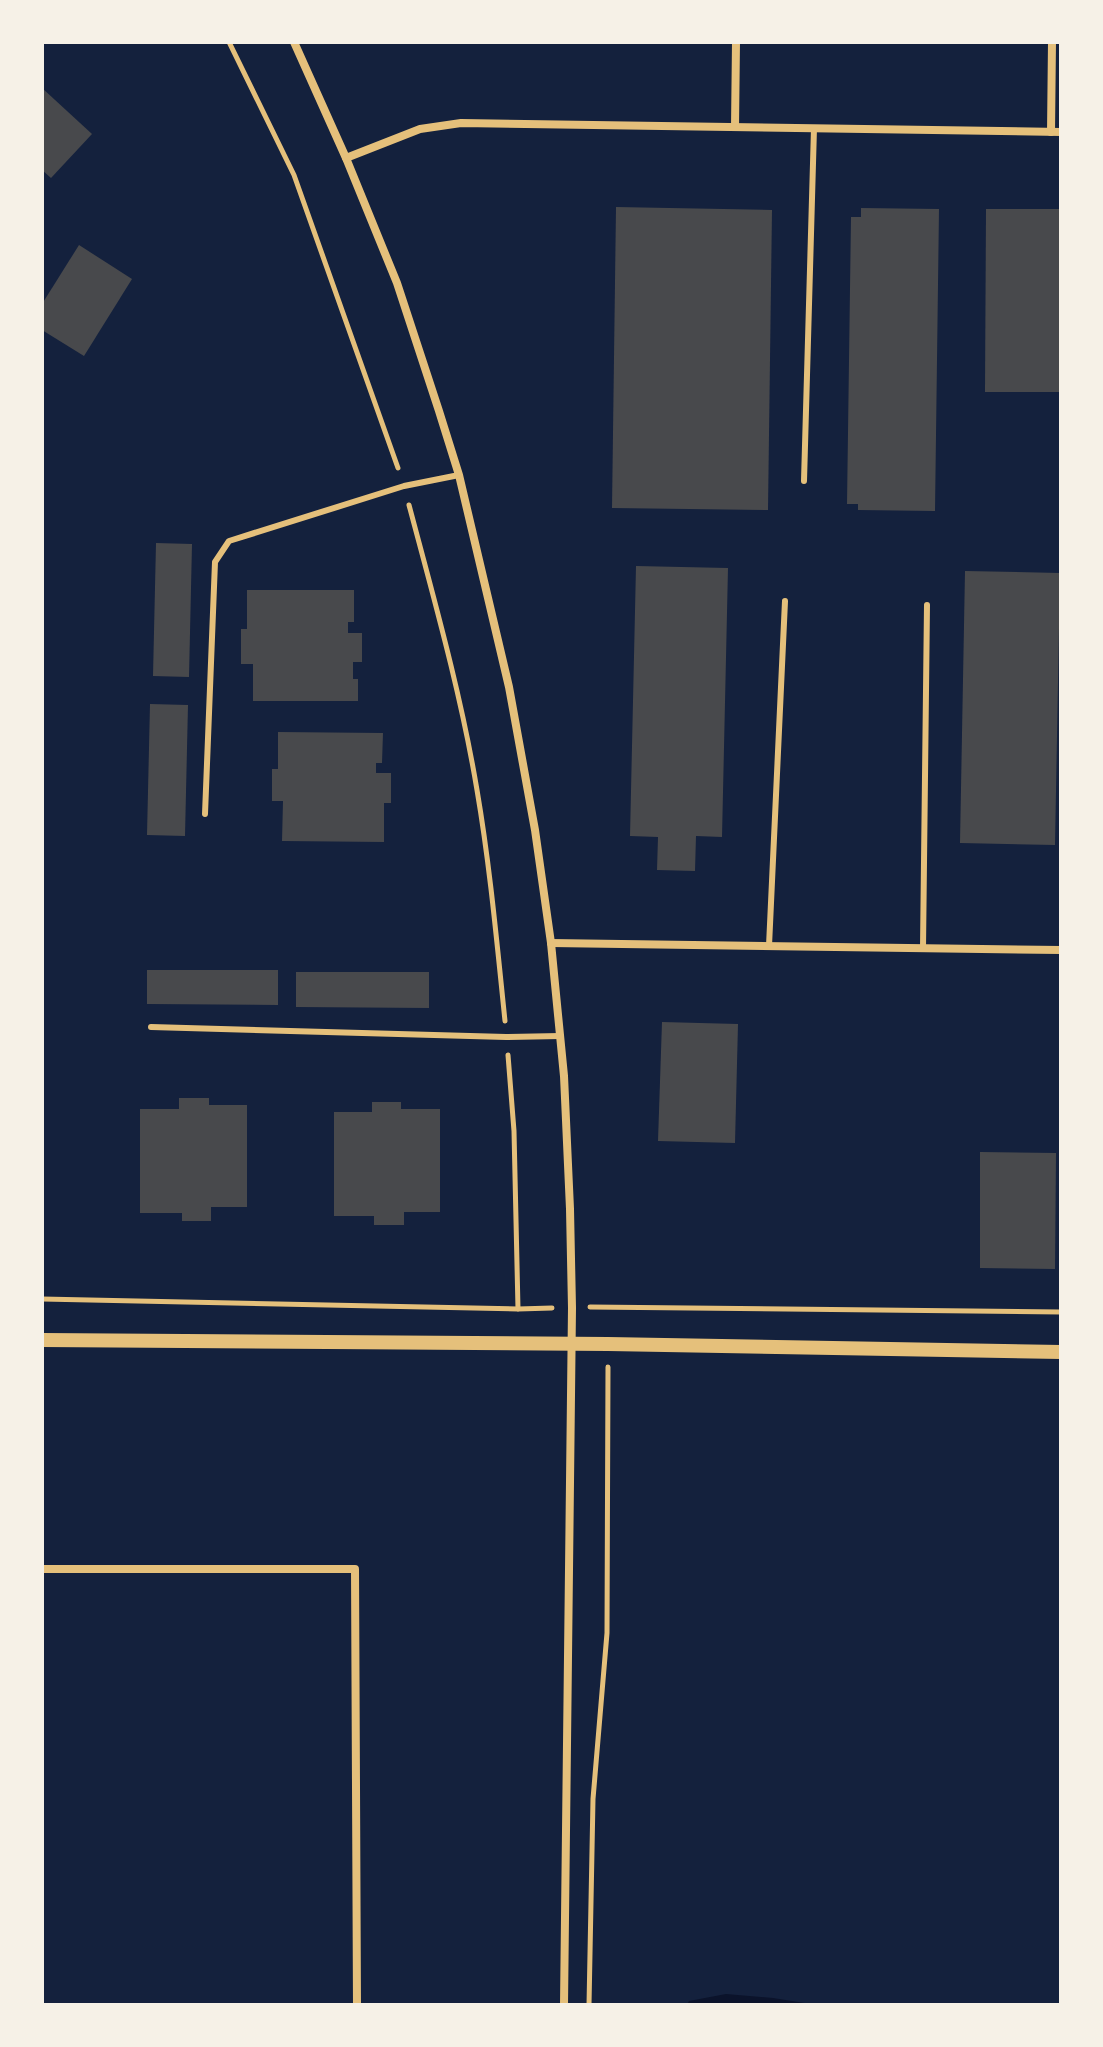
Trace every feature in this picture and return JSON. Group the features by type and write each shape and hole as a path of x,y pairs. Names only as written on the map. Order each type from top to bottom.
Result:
{"street":[{"path":"294,42 397,283 459,475 509,687 535,830 551,943 564,1076 572,1344 564,2005"},
{"path":"735,127 736,42"},
{"path":"346,158 420,129 461,123 1056,132 1052,42"},
{"path":"551,943 1061,950"},
{"path":"42,1340 608,1344 1061,1352"},
{"path":"42,1569 355,1569 357,2005"}],"lane":[{"path":"804,481 814,128"},
{"path":"205,814 215,562 229,541 404,486 459,475"},
{"path":"769,946 785,601"},
{"path":"923,948 927,605"},
{"path":"151,1027 560,1036"}],"path":[{"path":"42,1299 518,1309 514,1131 494,907 477,789 447,650 404,486 294,175 229,42"},
{"path":"616,1307 1061,1312"},
{"path":"589,2005 593,1799 608,1620 608,1344"}],"water":[{"path":"726,1994 817,2005 687,2005 689,2001"}],"building":[{"path":"42,88 92,134 51,178 42,170"},
{"path":"616,207 772,210 768,510 612,508"},
{"path":"861,208 939,209 935,511 858,510 858,504 847,504 851,217 861,217"},
{"path":"986,209 1061,209 1061,392 985,392"},
{"path":"79,245 132,279 84,356 42,330 42,304"},
{"path":"156,543 192,544 189,677 153,676"},
{"path":"636,566 728,568 722,837 696,836 695,871 657,870 658,837 630,836"},
{"path":"965,571 1060,573 1055,845 960,843"},
{"path":"247,590 354,590 354,622 348,622 348,633 362,633 362,662 353,662 353,679 358,679 358,701 253,701 253,664 241,664 241,629 247,629"},
{"path":"150,704 188,705 185,836 147,835"},
{"path":"278,732 383,733 382,763 376,763 376,773 391,773 391,803 384,803 384,842 282,841 283,801 272,801 272,769 278,769"},
{"path":"147,970 278,970 278,1005 147,1004"},
{"path":"296,972 429,972 429,1008 296,1007"},
{"path":"662,1022 738,1024 735,1143 658,1141"},
{"path":"179,1098 209,1098 209,1105 247,1105 247,1207 211,1207 211,1221 182,1221 182,1213 140,1213 140,1109 179,1109"},
{"path":"372,1102 401,1102 401,1109 440,1109 440,1212 404,1212 404,1225 374,1225 374,1216 334,1216 334,1112 372,1112"},
{"path":"980,1152 1056,1153 1055,1269 980,1268"}]}
